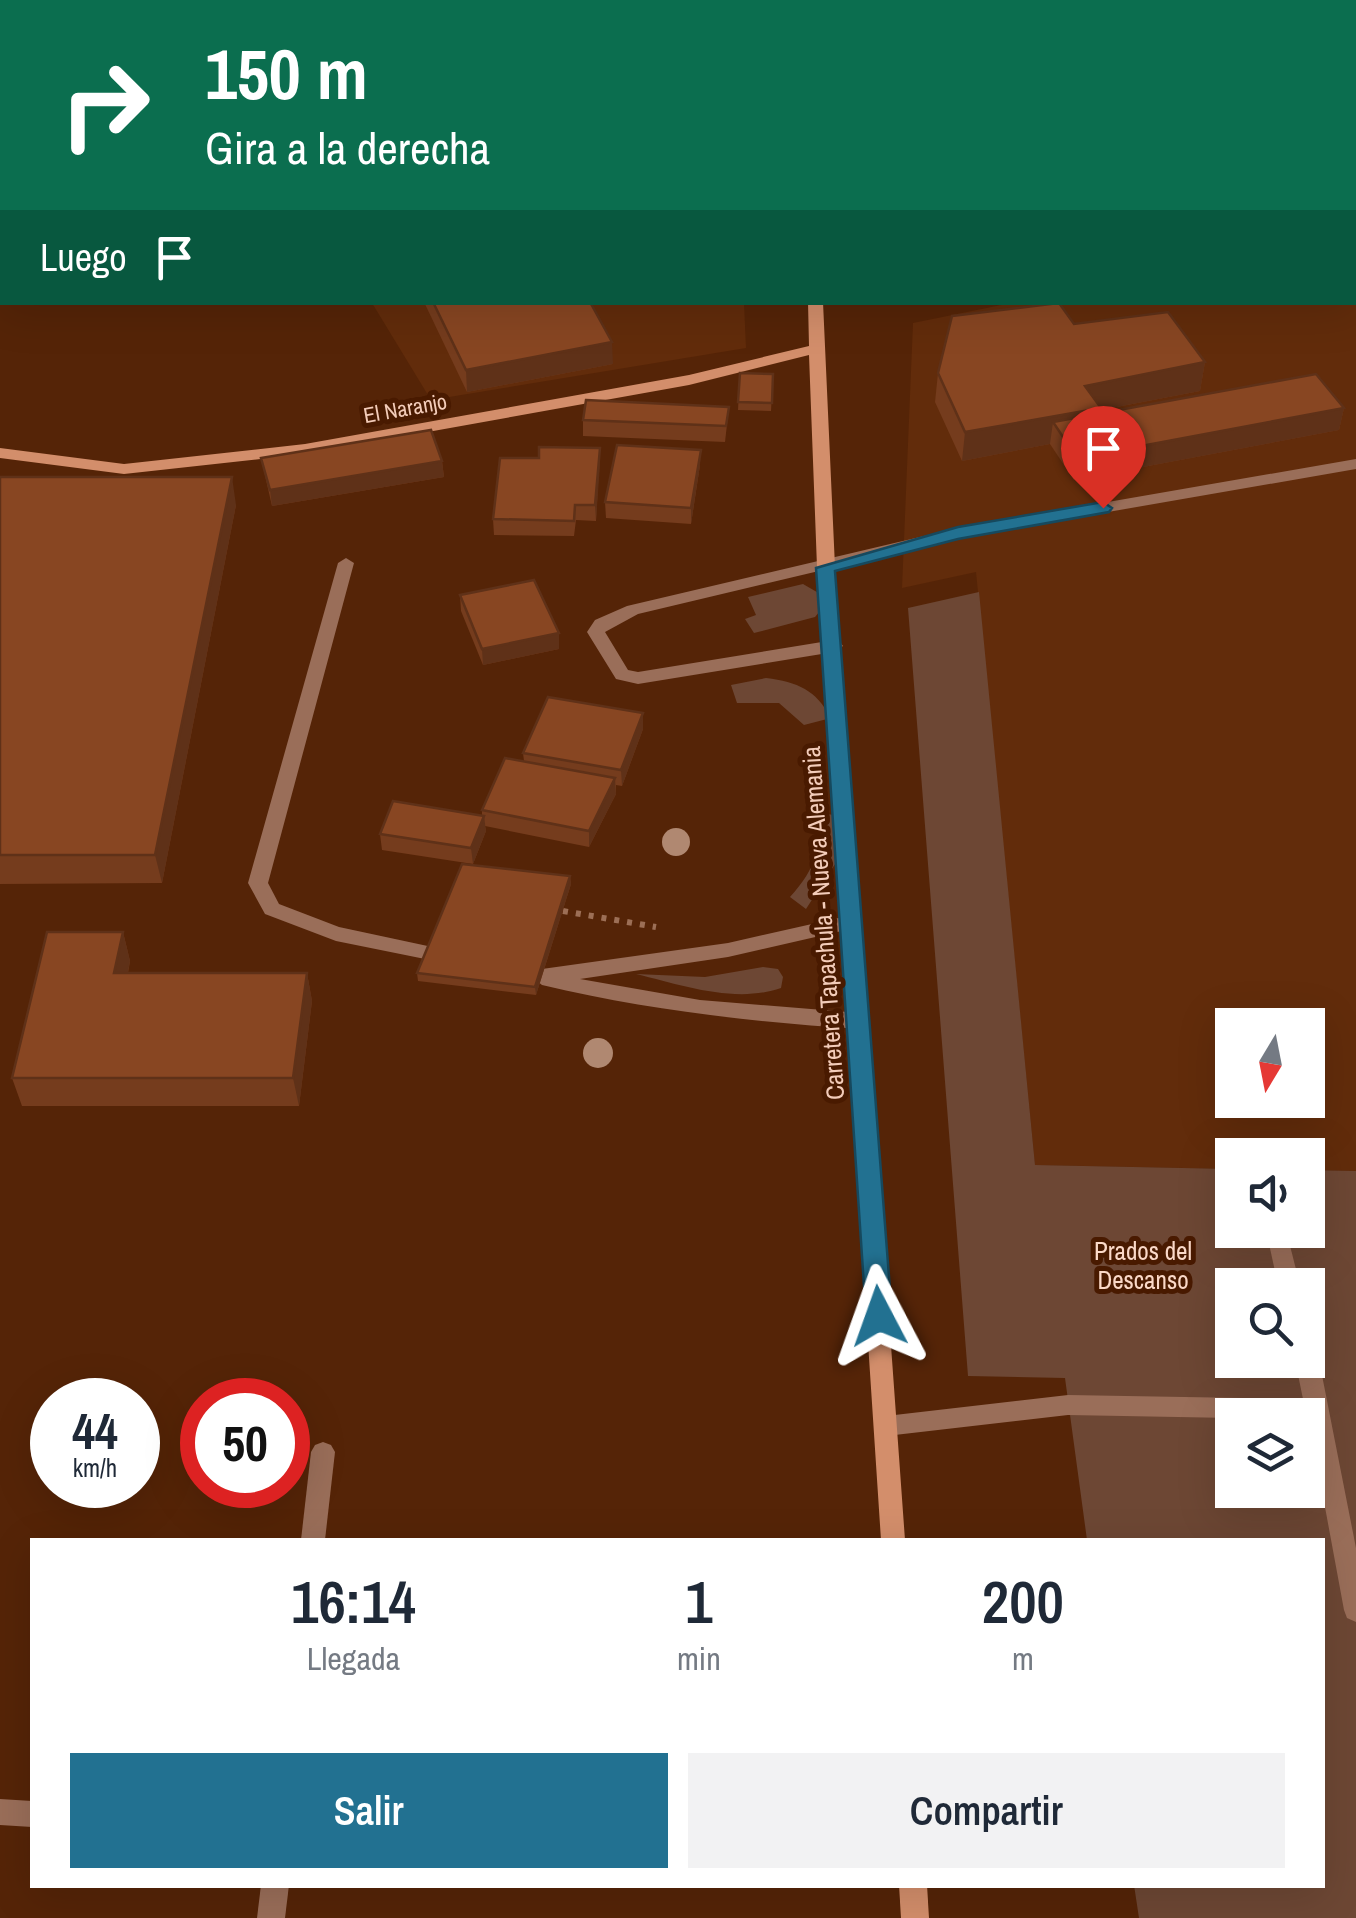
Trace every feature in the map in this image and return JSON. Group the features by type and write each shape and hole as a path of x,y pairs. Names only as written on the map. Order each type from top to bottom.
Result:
{"main road":[{"name":"Carretera Tapachula - Nueva Alemania","path":"814,305 826,568 893,1538"},
{"name":"El Naranjo","path":"0,453 124,469 305,449 689,380 814,349"},
{"path":"914,1888 915,1918"}],"street":[{"path":"834,646 638,678 622,675 596,638 600,624 633,610 826,568 958,533 1356,464"},
{"path":"346,563 258,883 272,909 336,934 430,953"},
{"path":"852,922 728,950 542,977 631,1000 736,1014 860,1021"},
{"path":"886,1426 1068,1404 1215,1406"},
{"path":"1325,1445 1356,1610"},
{"path":"313,1538 323,1452"},
{"path":"0,1812 30,1814"},
{"path":"271,1918 275,1888"}],"shaded area":[{"path":"373,305 744,305 746,348 431,400"},
{"path":"1001,305 1356,305 1356,1171 1325,1170 1325,1138 1215,1138 1215,1169 1035,1165 976,572 902,588 913,323"}],"green space":[{"path":"803,584 822,595 824,606 815,617 754,633 745,619 756,615 748,597"},
{"name":"Prados del Descanso","path":"979,592 1035,1165 1215,1169 1215,1248 1325,1248 1325,1170 1356,1171 1356,1918 1139,1918 1134,1888 1325,1888 1325,1538 1087,1538 1065,1378 968,1376 908,608"},
{"path":"766,678 805,689 819,700 831,718 804,725 779,703 737,703 731,685"},
{"path":"818,812 838,816 837,861 806,909 790,897 814,858"},
{"path":"763,967 778,969 783,977 781,988 727,994 636,974 705,977"}],"building":[{"path":"434,305 592,305 612,342 466,370"},
{"path":"1060,305 1074,324 1168,312 1205,362 1085,386 1101,408 965,432 938,373 952,316"},
{"path":"740,373 773,374 772,403 738,402"},
{"path":"1316,374 1344,408 1077,458 1053,422"},
{"path":"586,400 729,407 726,426 583,420"},
{"path":"431,430 442,461 270,490 261,458"},
{"path":"617,445 701,450 691,508 605,502"},
{"path":"539,447 600,448 595,505 575,505 574,521 493,519 500,458 539,458"},
{"path":"0,477 232,477 155,855 0,855"},
{"path":"534,580 559,633 482,649 460,595"},
{"path":"548,697 643,713 621,770 523,753"},
{"path":"505,758 615,778 589,831 482,810"},
{"path":"393,801 484,816 471,848 380,834"},
{"path":"462,864 570,876 535,987 417,973"},
{"path":"47,932 123,932 114,973 307,973 293,1078 12,1078"}],"route":[{"path":"879,1316 826,568 958,533 1103,508"}]}
